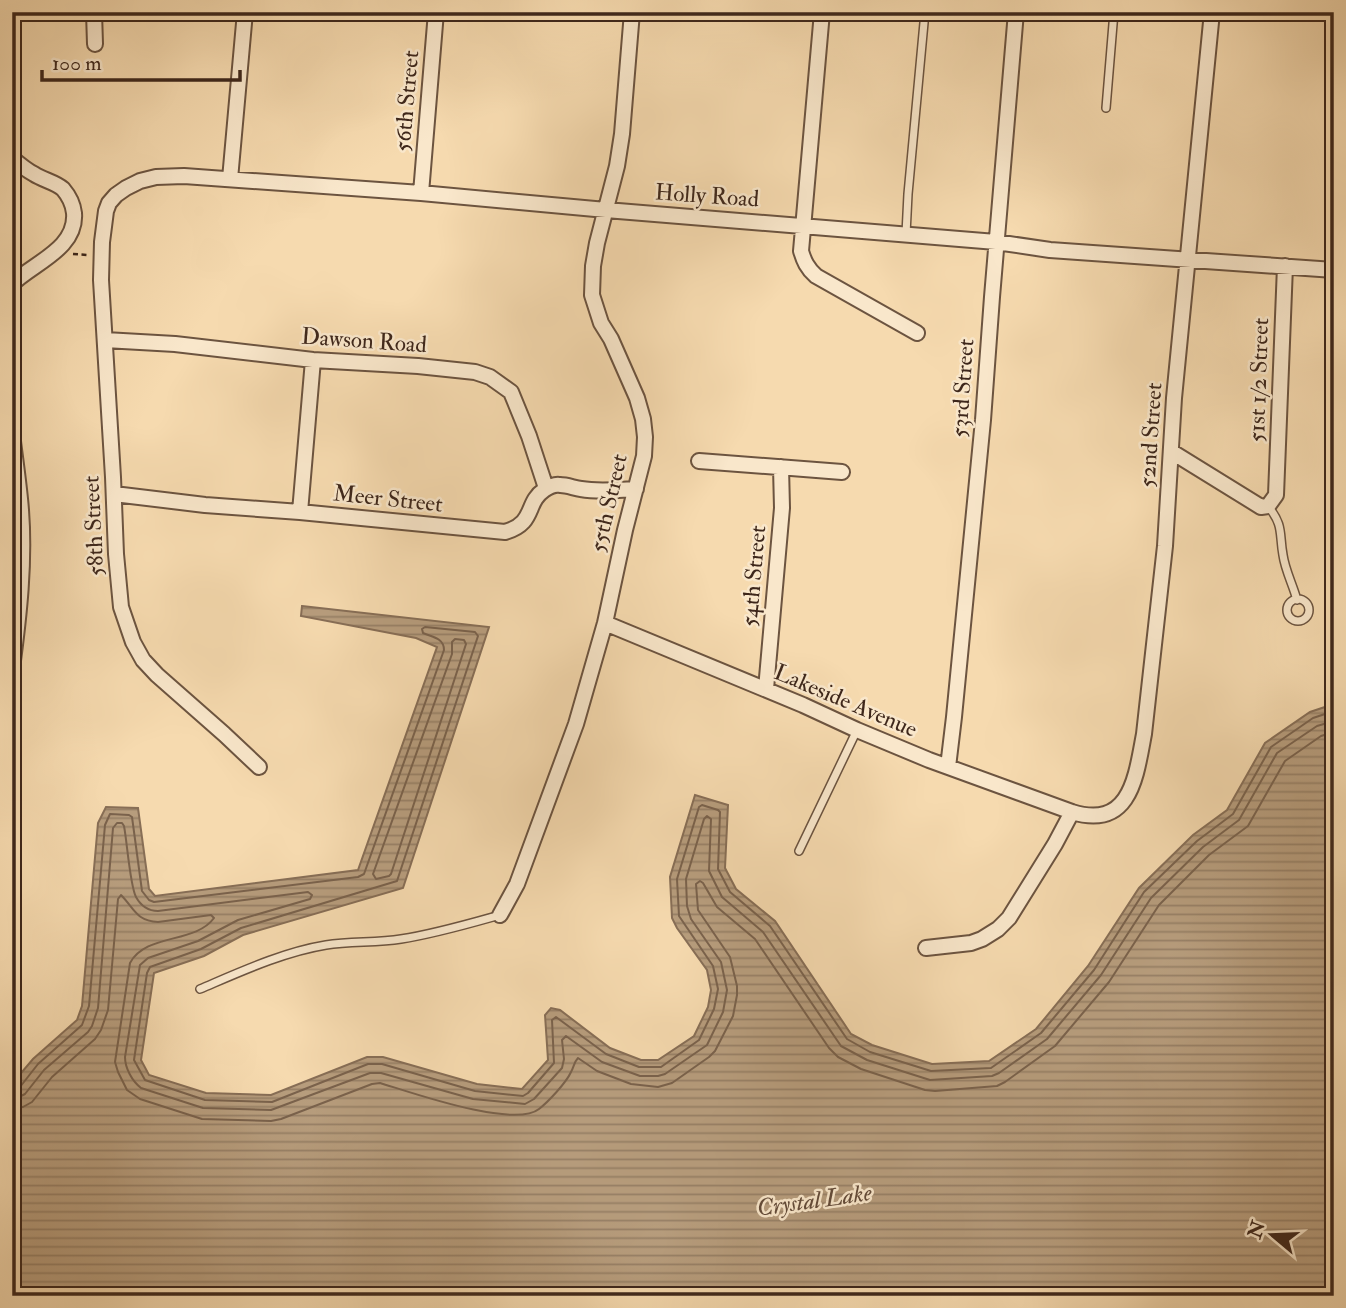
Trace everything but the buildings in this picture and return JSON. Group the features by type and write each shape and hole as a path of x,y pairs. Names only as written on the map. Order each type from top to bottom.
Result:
{"street":[{"path":"94,12 95,44"},
{"path":"230,179 244,12"},
{"name":"56th Street","path":"421,193 436,12"},
{"name":"55th Street","path":"500,915 517,884 576,724 605,623 644,456 643,419 637,398 601,323 592,295 597,243 617,166 622,134 632,12"},
{"path":"822,12 801,251 809,270 917,333"},
{"name":"53rd Street","path":"947,767 983,420 1016,12"},
{"name":"52nd Street","path":"1072,812 1084,816 1107,813 1115,809 1129,794 1144,734 1165,546 1174,398 1212,12"},
{"path":"12,158 35,175 62,189 70,199 74,211 71,232 65,243 55,252 16,280 12,262"},
{"name":"Holly Road","path":"104,226 109,204 127,188 156,177 184,176 804,225 996,242 1050,250 1334,270"},
{"name":"58th Street","path":"104,226 101,280 121,607 133,642 143,660 259,767"},
{"name":"51st 1/2 Street","path":"1272,501 1285,266"},
{"name":"Dawson Road","path":"106,340 175,344 313,360 418,366 475,372 490,377 511,392 546,488"},
{"path":"300,512 313,360"},
{"path":"12,433 22,540 12,668"},
{"path":"1172,452 1261,507 1272,501"},
{"path":"699,461 842,472"},
{"name":"54th Street","path":"766,690 782,508 781,467"},
{"path":"546,488 557,484 594,490 636,489"},
{"name":"Meer Street","path":"114,494 205,505 505,531 523,523 546,488"},
{"name":"Lakeside Avenue","path":"605,623 947,767 1072,812"},
{"path":"926,948 971,943 998,929 1009,918 1072,812"}],"lane":[{"path":"906,234 925,12"},
{"path":"1106,108 1114,12"},
{"path":"1272,501 1281,530 1283,555 1297,600"},
{"path":"799,851 858,730"},
{"path":"200,989 253,967 326,945 401,939 500,915"}],"path":[{"path":"55,252 102,257"}],"water":[{"name":"Crystal Lake","path":"302,606 489,627 403,888 243,935 204,956 154,973 141,1060 149,1075 206,1093 271,1095 367,1057 383,1057 477,1084 522,1089 548,1060 545,1015 551,1008 560,1010 610,1048 641,1060 658,1060 694,1036 708,1007 711,990 707,970 672,918 670,877 695,795 728,805 725,868 736,889 775,921 851,1034 872,1045 932,1064 989,1061 1036,1029 1088,966 1139,888 1193,835 1227,810 1265,743 1310,712 1334,704 1334,1296 12,1296 12,1095 16,1079 33,1059 77,1020 82,1006 98,823 106,807 138,808 149,889 155,896 358,870 437,647 416,638 301,616"}]}
